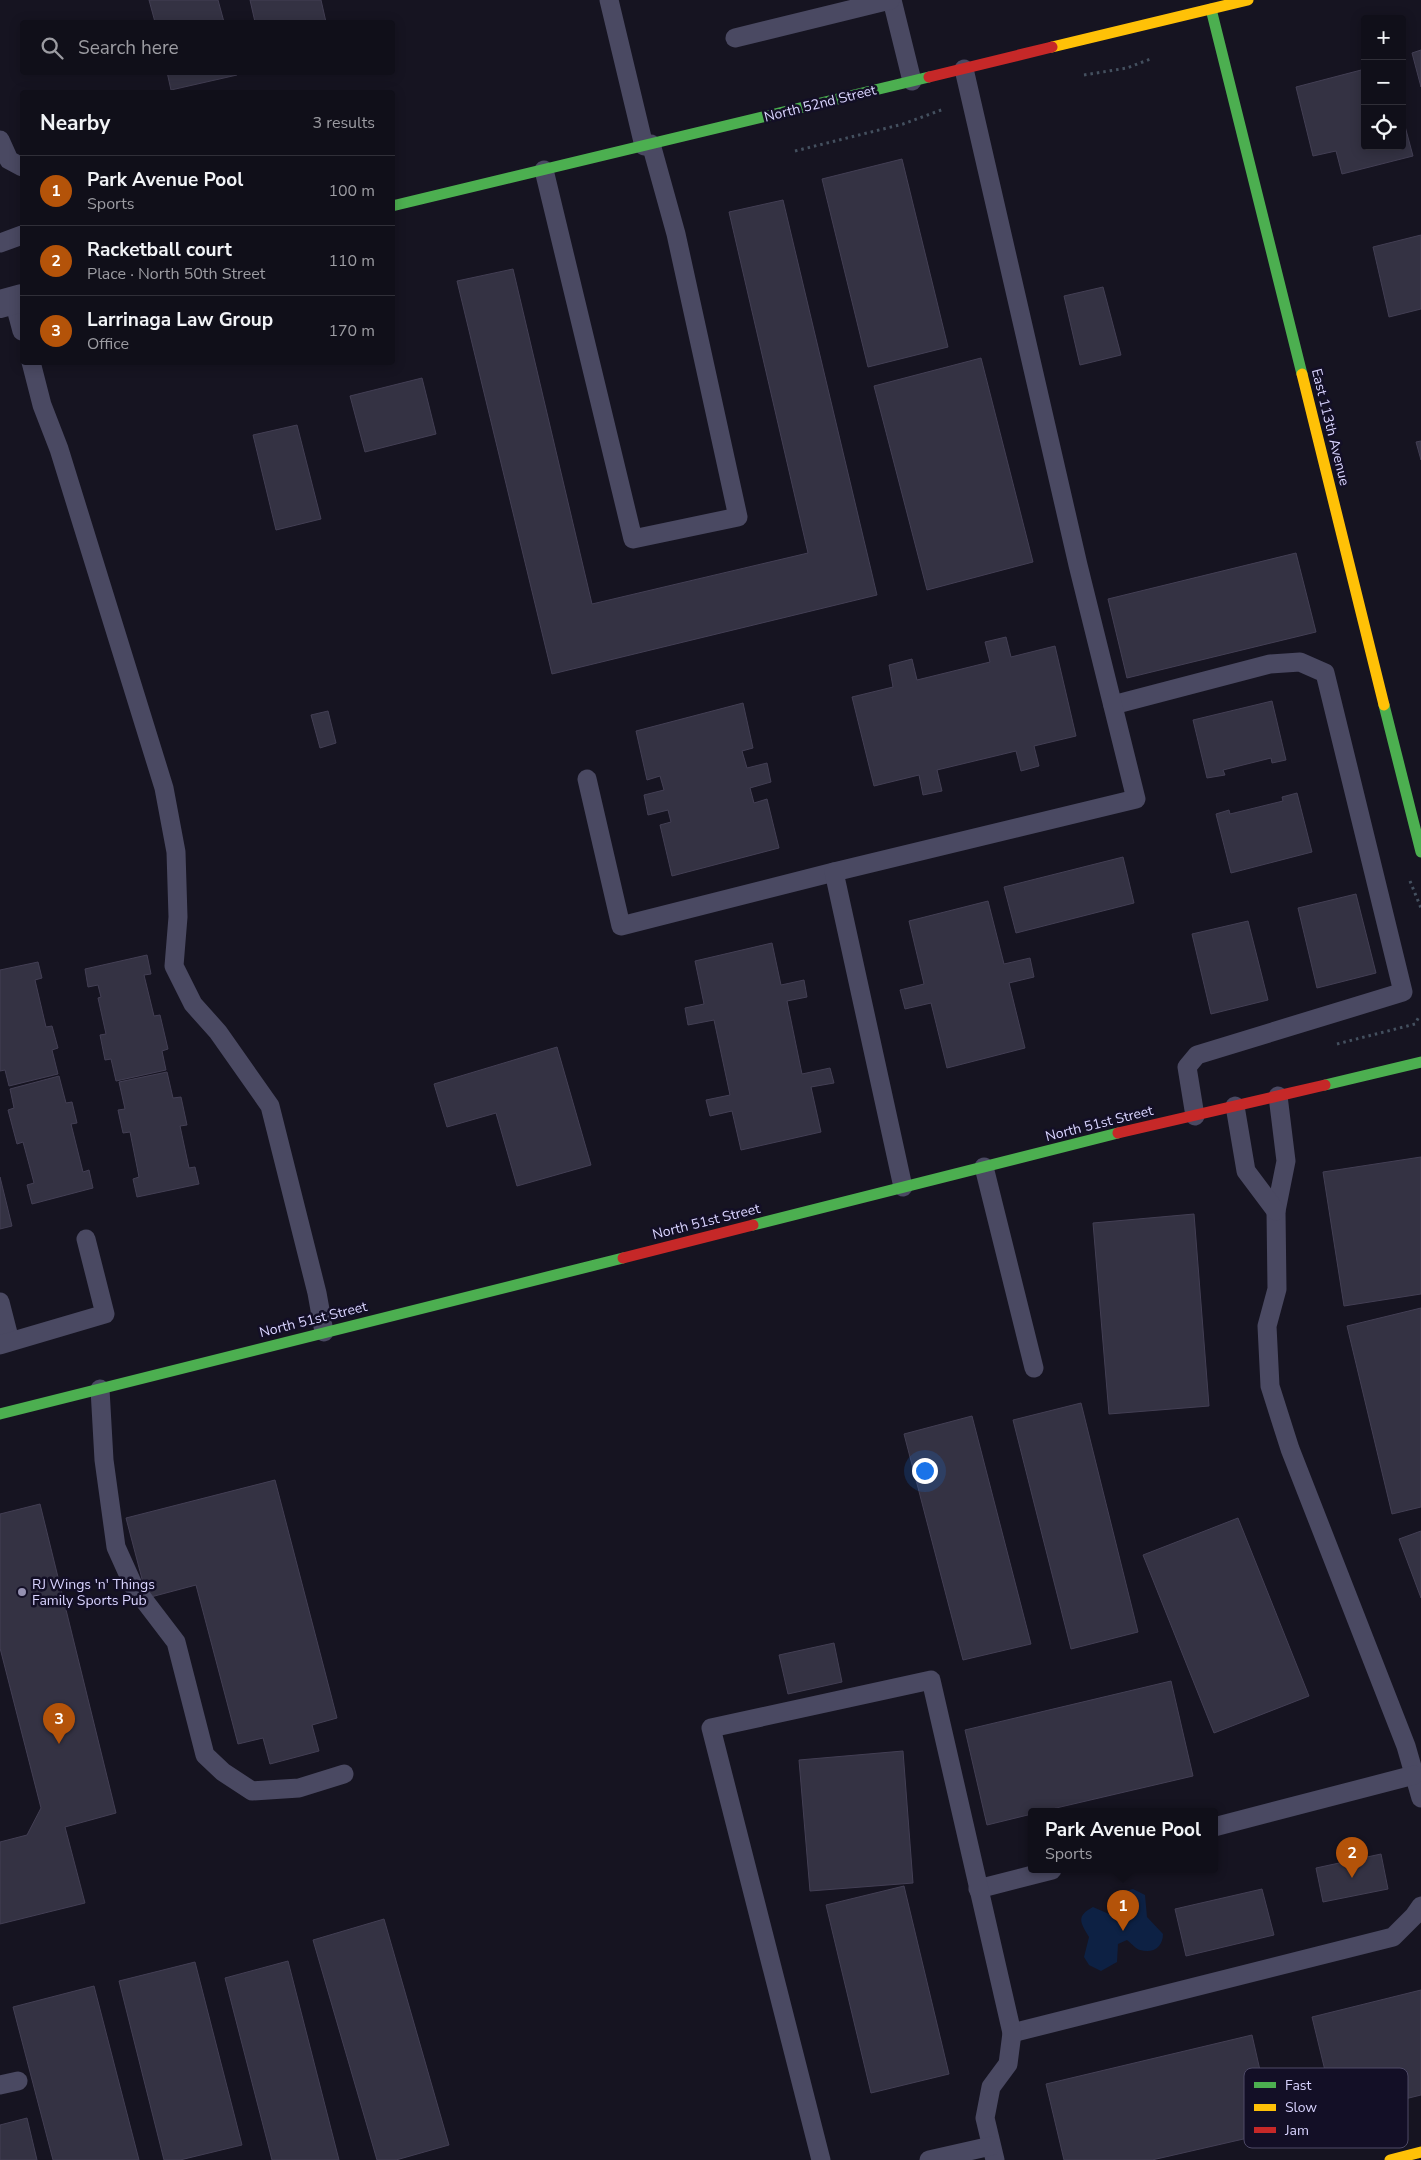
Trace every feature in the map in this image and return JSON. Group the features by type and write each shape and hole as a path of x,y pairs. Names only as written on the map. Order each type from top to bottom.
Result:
{"street":[{"name":"North 52nd Street","path":"395,205 1248,0"},
{"name":"East 113th Avenue","path":"1211,9 1421,852"},
{"name":"North 51st Street","path":"0,1414 984,1167 1421,1062"},
{"path":"1390,2160 1421,2152"}],"lane":[{"path":"544,170 633,539 738,517 676,234 648,145 609,0"},
{"path":"735,38 891,0 912,81"},
{"path":"587,779 621,926 1136,799 1078,565 964,69"},
{"path":"0,140 9,160 20,166"},
{"path":"0,243 20,235"},
{"path":"12,301 20,325"},
{"path":"32,365 42,405 59,449 164,788 176,852 178,917 174,966 193,1004 218,1032 270,1106 317,1293 324,1332"},
{"path":"1113,705 1270,664 1300,662 1325,673 1403,992 1197,1055 1187,1068 1195,1116"},
{"path":"834,872 902,1188"},
{"path":"1278,1096 1286,1161 1276,1211 1277,1289 1267,1326 1270,1386 1290,1449 1406,1746 1421,1798"},
{"path":"1235,1106 1246,1171 1276,1211"},
{"path":"984,1167 1034,1368"},
{"path":"0,1302 5,1343 106,1314 86,1239"},
{"path":"100,1389 104,1460 116,1547 134,1587 176,1642 205,1755 223,1772 252,1791 300,1788 344,1774"},
{"path":"821,2160 711,1728 931,1680 1012,2033 1008,2064 991,2087 985,2118 993,2153 929,2160"},
{"path":"1218,1826 1414,1775"},
{"path":"978,1889 1040,1873"},
{"path":"1012,2033 1393,1937 1414,1916 1421,1906"}],"path":[{"path":"1078,76 1127,68 1160,56"},
{"path":"795,151 903,124 932,112 971,103"},
{"path":"1408,877 1421,908"}],"water":[{"path":"1133,1889 1145,1895 1147,1917 1163,1934 1163,1939 1159,1946 1149,1951 1138,1949 1127,1940 1118,1944 1117,1962 1101,1971 1089,1965 1084,1957 1089,1937 1083,1927 1082,1916 1093,1907 1109,1914 1115,1909 1121,1892"}],"building":[{"path":"149,0 218,0 223,20 154,20"},
{"path":"250,0 321,0 326,20 255,20"},
{"path":"1421,50 1421,87 1412,53"},
{"path":"1361,70 1361,150 1406,150 1406,130 1413,156 1342,174 1336,151 1313,156 1296,87"},
{"path":"168,75 237,75 171,90"},
{"path":"902,159 948,347 868,367 822,179"},
{"path":"783,200 877,595 552,674 457,281 513,269 592,604 808,553 729,212"},
{"path":"1421,235 1421,309 1389,317 1373,247"},
{"path":"1103,287 1121,355 1080,365 1064,296"},
{"path":"981,358 1033,562 927,590 874,386"},
{"path":"422,378 436,434 365,452 350,396"},
{"path":"297,425 321,519 276,530 253,435"},
{"path":"1421,441 1421,460 1416,442"},
{"path":"1296,553 1316,632 1127,678 1108,599"},
{"path":"1006,637 1011,657 1055,646 1076,736 1034,746 1039,766 1021,771 1016,751 937,770 942,791 923,795 919,775 874,786 852,697 893,687 889,665 912,659 917,680 990,662 985,642"},
{"path":"1272,701 1286,760 1272,763 1271,758 1223,770 1225,775 1207,778 1193,720"},
{"path":"743,703 753,748 742,751 747,768 767,763 771,782 750,788 754,803 767,799 779,848 672,876 660,825 671,822 668,810 648,815 644,795 664,790 660,776 647,780 636,731"},
{"path":"328,711 336,743 320,748 311,715"},
{"path":"1297,793 1312,852 1231,873 1216,814 1229,810 1230,814 1283,801 1282,797"},
{"path":"1123,857 1134,903 1016,933 1004,887"},
{"path":"1356,894 1376,973 1317,988 1298,908"},
{"path":"988,901 1004,964 1030,958 1034,977 1009,983 1025,1048 947,1068 931,1003 905,1009 900,990 924,984 909,921"},
{"path":"1248,921 1268,1000 1211,1014 1192,934"},
{"path":"772,943 781,985 804,980 807,997 787,1001 802,1074 830,1068 834,1083 811,1087 821,1132 741,1150 732,1111 710,1116 706,1100 730,1095 714,1020 688,1025 685,1008 704,1004 695,961"},
{"path":"147,955 151,974 144,975 154,1016 160,1015 168,1049 162,1051 166,1070 116,1081 111,1059 105,1060 100,1035 106,1034 98,998 101,997 98,985 88,987 85,969"},
{"path":"38,962 42,978 35,980 46,1027 52,1026 58,1048 52,1050 58,1074 9,1086 5,1070 0,1071 0,970"},
{"path":"557,1047 591,1165 517,1186 496,1113 447,1127 434,1084"},
{"path":"167,1072 173,1098 181,1097 187,1125 180,1126 189,1168 195,1167 199,1184 137,1197 133,1179 139,1177 130,1132 123,1133 118,1110 125,1109 119,1082"},
{"path":"59,1076 66,1103 72,1102 77,1123 71,1124 83,1172 89,1170 93,1188 32,1204 27,1185 34,1183 23,1142 17,1144 8,1110 14,1108 10,1089"},
{"path":"1421,1157 1421,1294 1344,1306 1323,1172"},
{"path":"0,1177 12,1226 0,1229"},
{"path":"1194,1214 1209,1406 1109,1414 1093,1223"},
{"path":"1421,1308 1421,1507 1392,1514 1347,1326"},
{"path":"1081,1403 1138,1632 1071,1649 1013,1420"},
{"path":"972,1416 1031,1644 963,1660 904,1434"},
{"path":"275,1480 337,1718 312,1725 319,1751 270,1764 263,1738 238,1744 196,1585 147,1598 126,1518"},
{"path":"40,1504 116,1813 65,1827 85,1903 0,1924 0,1842 27,1835 41,1808 0,1648 0,1514"},
{"path":"1238,1518 1309,1696 1214,1733 1143,1555"},
{"path":"1421,1531 1421,1598 1399,1539"},
{"path":"834,1643 842,1682 788,1694 779,1655"},
{"path":"1171,1681 1193,1776 1056,1808 1028,1808 1028,1815 987,1825 965,1730"},
{"path":"903,1751 913,1883 810,1891 799,1760"},
{"path":"1381,1854 1388,1889 1323,1902 1316,1868"},
{"path":"904,1886 949,2074 871,2093 826,1905"},
{"path":"1262,1889 1274,1935 1186,1956 1175,1909"},
{"path":"384,1919 449,2145 396,2160 377,2160 313,1940"},
{"path":"288,1961 339,2160 272,2160 225,1978"},
{"path":"195,1962 242,2145 180,2160 164,2160 119,1981"},
{"path":"94,1986 139,2160 53,2160 13,2007"},
{"path":"1421,1990 1421,2095 1408,2098 1408,2068 1324,2068 1312,2017"},
{"path":"1252,2035 1259,2068 1244,2068 1244,2139 1152,2160 1064,2160 1046,2084"},
{"path":"27,2118 37,2160 0,2160 0,2125"}],"traffic: fast":[{"path":"1211,9 1302,374"},
{"path":"395,205 929,77"},
{"path":"1384,705 1421,852"},
{"path":"1325,1085 1421,1062"},
{"path":"753,1225 1118,1133"},
{"path":"0,1414 623,1258"}],"traffic: slow":[{"path":"1052,47 1248,0"},
{"path":"1302,374 1384,705"},
{"path":"1390,2160 1421,2152"}],"traffic: jam":[{"path":"929,77 1052,47"},
{"path":"1118,1133 1325,1085"},
{"path":"623,1258 753,1225"}],"place":[{"name":"RJ Wings 'n' Things Family Sports Pub","path":"22,1592"},
{"name":"Larrinaga Law Group","path":"59,1744"},
{"name":"Racketball court","path":"1352,1878"},
{"name":"Park Avenue Pool","path":"1123,1931"}]}
